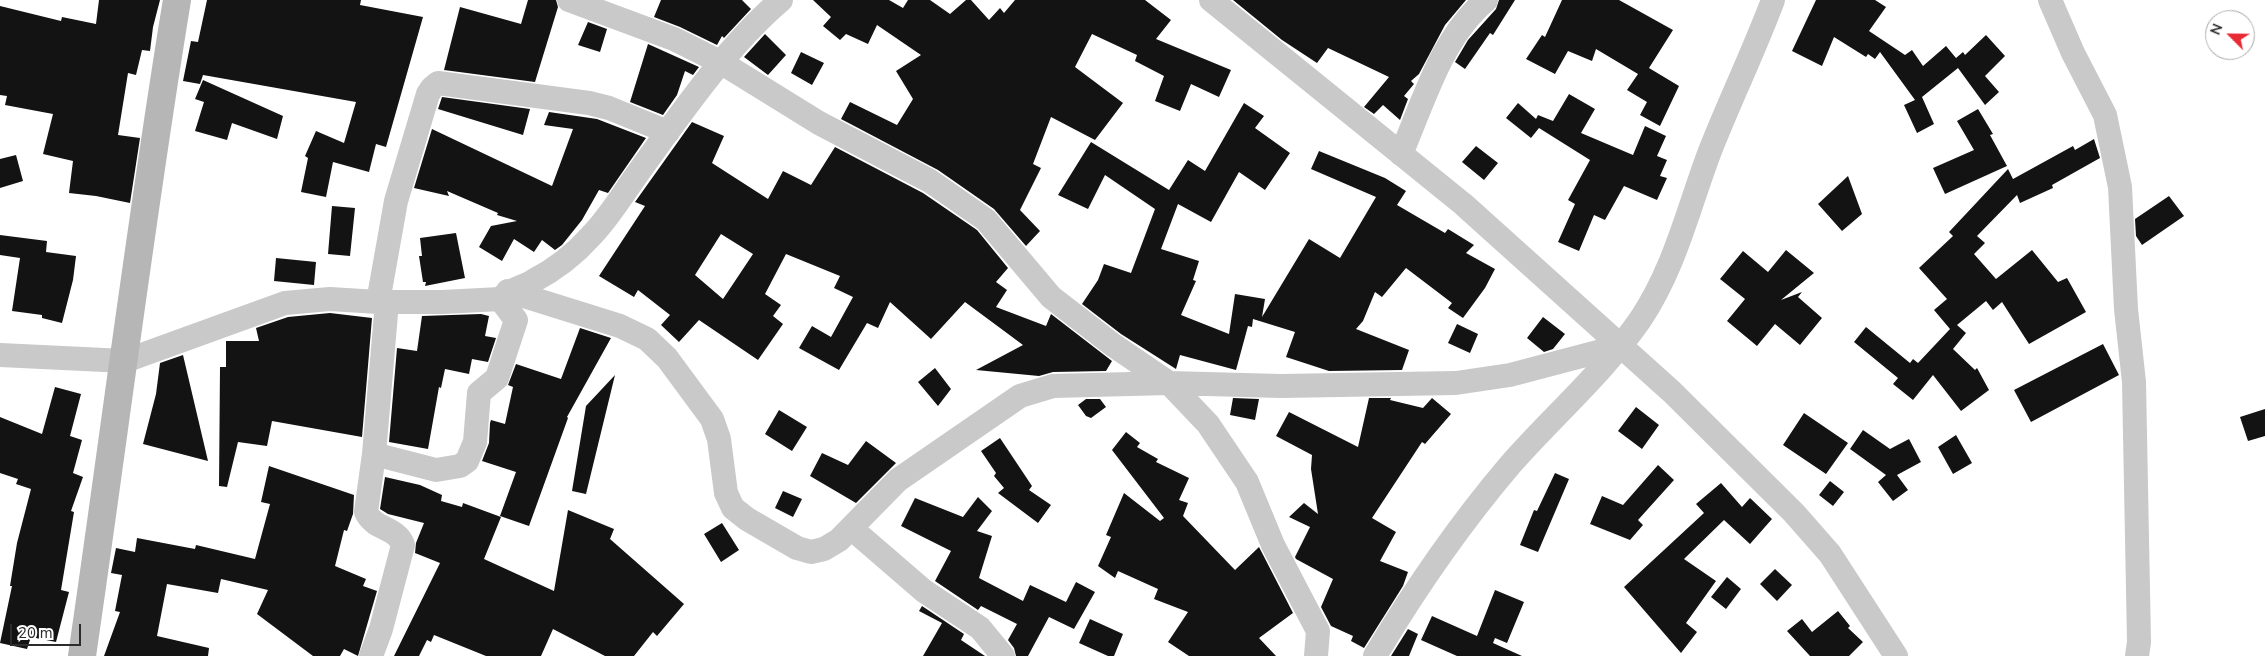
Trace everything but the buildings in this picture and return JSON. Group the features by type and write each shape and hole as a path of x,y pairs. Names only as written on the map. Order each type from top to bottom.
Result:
{"street":[{"path":"82,656 125,361 140,237 177,0"},
{"path":"569,0 674,39 722,63 819,123 930,181 986,220 1051,297 1113,345 1169,383 1208,424 1247,482 1273,545 1318,631 1316,656"},
{"path":"0,356 125,361 284,303 330,299 382,302 443,302 504,295 532,282 565,260 591,236 722,63 768,11 781,0"},
{"path":"1212,0 1463,204 1672,392 1794,513 1830,554 1896,656"},
{"path":"1401,154 1443,57 1456,32 1475,9 1486,0"},
{"path":"1375,656 1432,566 1474,509 1511,464 1620,346 1640,320 1665,277 1691,210 1710,153 1773,0"},
{"path":"2050,0 2073,54 2105,115 2120,187 2126,309 2134,382 2139,642 2137,656"},
{"path":"371,656 381,629 403,545 401,538 395,532 376,524 366,512 374,454 382,302 396,201 428,94 438,83 589,103 609,108 668,132"},
{"path":"504,295 620,326 646,339 667,358 712,420 719,439 726,493 734,508 747,519 797,548 811,552 824,549 839,540 898,480 1020,396 1054,386 1169,383 1281,386 1456,383 1510,374 1620,346"},
{"path":"374,454 436,470 451,469 467,461 475,442 479,394 497,378 516,320 504,295"},
{"path":"851,528 924,591 980,628 1003,656"}]}
